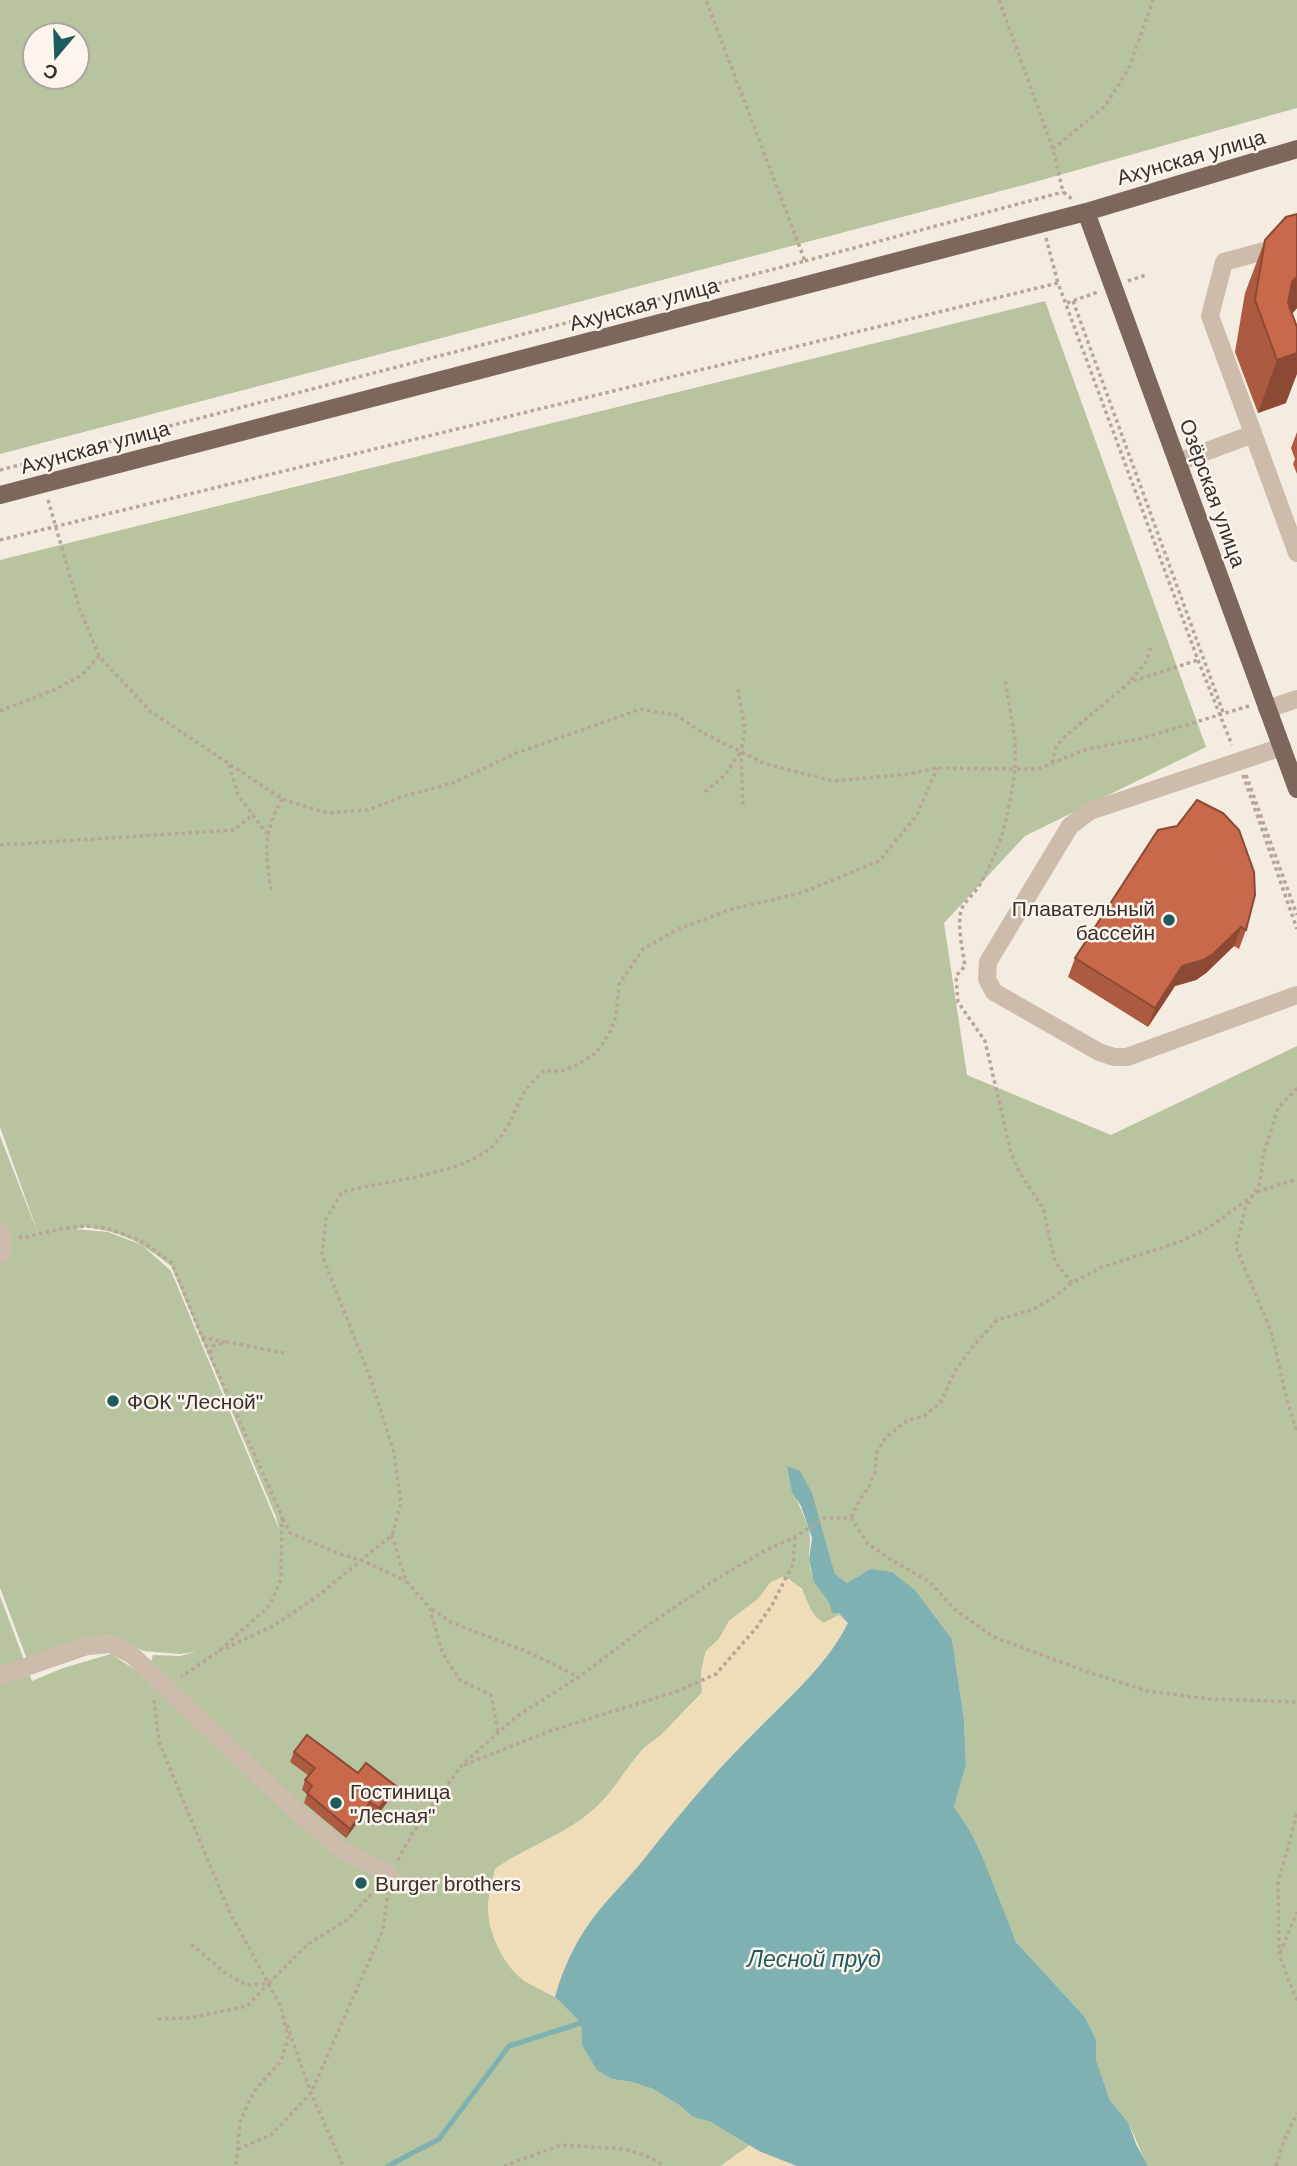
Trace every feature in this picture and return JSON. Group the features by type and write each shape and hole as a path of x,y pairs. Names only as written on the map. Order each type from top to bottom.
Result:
{"main road":[{"name":"Ахунская улица","path":"0,495 1086,212 1297,149"},
{"name":"Озёрская улица","path":"1086,212 1297,789"}],"lane":[{"path":"1297,242 1224,262 1210,316 1297,553"},
{"path":"1178,462 1253,434"},
{"path":"1266,704 1297,699"},
{"path":"1282,747 1090,810 1070,826 988,962 987,979 995,992 1099,1052 1114,1057 1127,1057 1297,995"},
{"path":"0,1254 6,1231"},
{"path":"0,1676 87,1646 111,1644 132,1655 298,1812 341,1849 390,1874"}],"path":[{"path":"706,0 805,261"},
{"path":"999,0 1053,149 1063,192 1086,212"},
{"path":"1053,149 1105,106 1129,68 1153,0"},
{"path":"0,470 1063,192"},
{"path":"0,540 1058,283 1198,660 1222,716 1297,915"},
{"path":"1073,301 1297,929"},
{"path":"44,484 79,607 99,656 150,711 282,799 327,813 368,810 404,796 453,783 514,754 640,709 676,715 703,733 766,764 833,780 909,774 937,768 1038,769 1084,750 1115,745 1266,704"},
{"path":"1052,763 1056,746 1130,682 1146,662 1151,647"},
{"path":"0,711 82,676 99,656"},
{"path":"1130,682 1198,660"},
{"path":"1004,680 1015,739 1008,820 978,887 961,909 961,942 965,966 957,976 958,1002 985,1041 1011,1153 1020,1173 1043,1208 1055,1262 1072,1283"},
{"path":"738,689 745,731 741,751 743,806"},
{"path":"705,792 725,775 741,751"},
{"path":"229,763 237,795 254,814 268,836"},
{"path":"406,1581 392,1535 401,1504 394,1453 371,1380 322,1255 326,1219 342,1192 427,1175 477,1158 498,1141 526,1090 544,1071 562,1071 597,1052 610,1032 616,1016 619,984 643,949 676,930 721,914 801,893 879,861 917,815 937,768"},
{"path":"271,890 266,860 268,836 270,822 282,799"},
{"path":"0,845 234,830 254,814"},
{"path":"1297,1088 1278,1108 1263,1156 1260,1183 1245,1209 1236,1247 1271,1331 1297,1433"},
{"path":"851,1518 869,1487 875,1472 877,1452 886,1437 908,1420 924,1416 941,1402 954,1373 973,1346 997,1320 1032,1310 1100,1268 1182,1241 1211,1226 1254,1194 1297,1179"},
{"path":"6,1231 22,1238 65,1228 87,1226 110,1229 141,1241 172,1263 202,1337 290,1533 406,1581 430,1608 450,1622 528,1652 579,1677"},
{"path":"202,1337 284,1353"},
{"path":"209,1353 213,1346 227,1342"},
{"path":"282,1516 281,1579 270,1605 219,1651 166,1687 154,1699 159,1742 229,1911 281,2007 311,2094 343,2166"},
{"path":"158,2019 189,2018 247,2006 308,1944 347,1920 390,1874 412,1834 462,1765 517,1716 579,1677 648,1625 718,1578 764,1551 795,1537 824,1518 851,1518"},
{"path":"851,1518 868,1544 892,1561 930,1581 954,1609 994,1637 1147,1691 1208,1699 1297,1702"},
{"path":"219,1651 273,1626 315,1598 392,1535"},
{"path":"462,1765 550,1731 678,1691 716,1674 772,1605 793,1564 795,1537"},
{"path":"430,1608 442,1652 460,1680 491,1695 498,1733"},
{"path":"1297,1814 1278,1883 1279,1955 1297,2001"},
{"path":"238,2149 271,2135 311,2094 383,1930 390,1874"},
{"path":"1279,1955 1297,1912"},
{"path":"189,1942 224,1972 246,1985 269,1983"},
{"path":"236,2166 240,2121 255,2090 281,2061 288,2039 281,2007"},
{"path":"1276,2166 1284,2140 1297,2113"},
{"path":"504,2166 561,2145 624,2149 645,2155 664,2166"}],"green space":[{"path":"0,0 1297,0 1297,108 1031,183 0,454"},
{"path":"1045,301 1206,747 1025,836 944,923 967,1075 1111,1135 1297,1046 1297,2166 1148,2166 1128,2122 1110,2100 1096,2060 1096,2040 1085,2017 1016,1942 969,1829 954,1807 966,1765 964,1719 952,1639 916,1591 870,1569 847,1583 835,1574 817,1511 788,1466 793,1490 809,1531 809,1559 813,1577 823,1594 848,1623 824,1623 813,1616 802,1589 789,1579 771,1582 758,1599 729,1621 719,1639 706,1651 701,1672 702,1693 662,1734 643,1749 599,1804 569,1828 495,1869 488,1912 523,1980 555,1997 581,2023 582,2045 612,2079 653,2089 693,2117 711,2122 750,2145 721,2166 0,2166 0,1596 32,1681 63,1668 111,1654 134,1669 150,1665 153,1655 180,1656 195,1652 180,1654 144,1651 105,1635 28,1662 0,1588 0,1136 39,1236 0,1127 0,560","holes":["75,1229 100,1229 141,1244 108,1232","143,1246 171,1266 276,1517 279,1529 171,1271"]}],"sand":[{"path":"782,1577 798,1586 816,1617 823,1623 839,1615 848,1623 839,1639 804,1682 709,1781 591,1923 571,1956 555,1997 526,1982 509,1966 491,1930 488,1907 495,1869 569,1828 599,1804 643,1749 702,1694 701,1672 706,1651 719,1639 729,1621 758,1599 771,1582"},
{"path":"750,2145 797,2166 721,2166"}],"water":[{"name":"Лесной пруд","path":"787,1466 800,1471 812,1493 835,1574 847,1583 870,1569 892,1572 916,1591 952,1639 964,1719 966,1765 954,1807 969,1829 982,1856 1016,1942 1085,2017 1096,2040 1096,2060 1110,2100 1128,2122 1148,2166 797,2166 759,2151 711,2122 693,2117 653,2089 612,2079 597,2070 582,2045 581,2023 555,1997 573,1950 593,1918 708,1782 817,1669 848,1623 839,1613 832,1613 830,1604 814,1582 809,1560 812,1538 801,1506 792,1492"}],"building":[{"path":"1297,214 1297,277 1292,282 1288,303 1297,327 1297,353 1277,360 1255,300 1265,240 1286,217"},
{"path":"1197,800 1223,813 1239,830 1254,872 1255,895 1246,930 1241,927 1203,960 1182,966 1155,1008 1075,958 1158,830 1177,826"},
{"path":"307,1735 358,1773 366,1763 396,1786 379,1808 370,1802 350,1829 307,1793 312,1786 305,1780 315,1768 294,1752"}],"waterway":[{"path":"388,2166 439,2139 509,2046 581,2023"}],"place":[{"name":"Плавательный бассейн","path":"1169,920"},
{"name":"ФОК \"Лесной\"","path":"113,1401"},
{"name":"Гостиница \"Лесная\"","path":"336,1803"},
{"name":"Burger brothers","path":"361,1883"}]}
